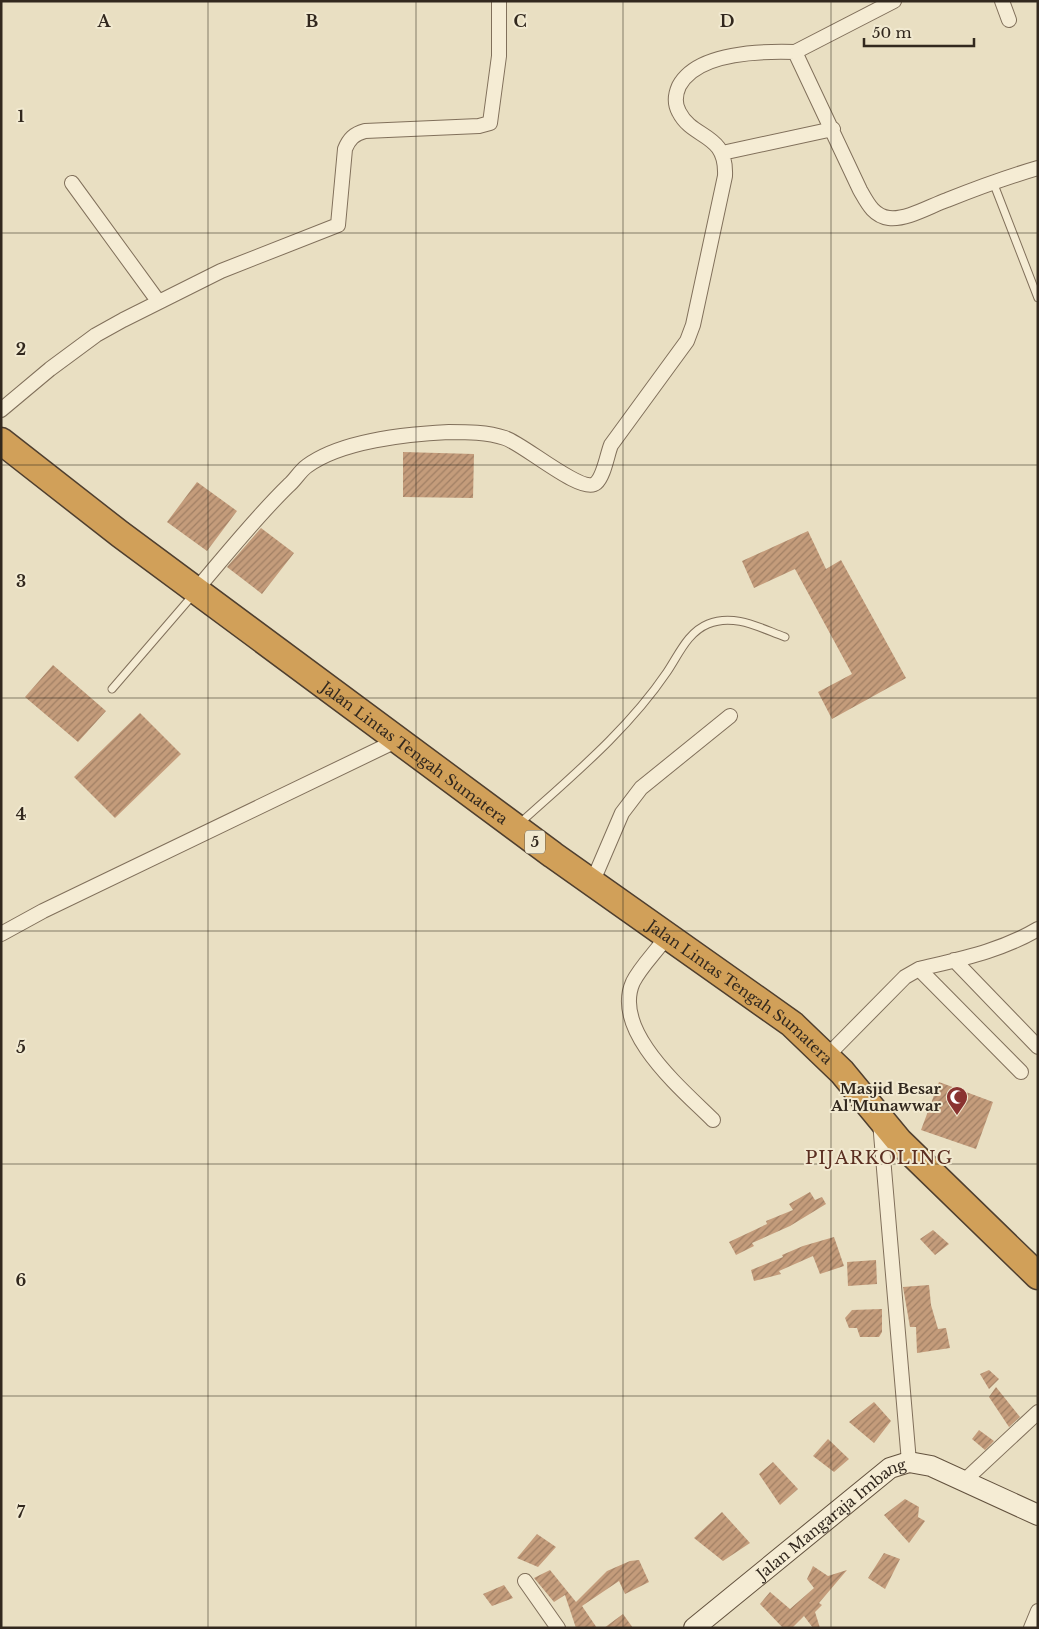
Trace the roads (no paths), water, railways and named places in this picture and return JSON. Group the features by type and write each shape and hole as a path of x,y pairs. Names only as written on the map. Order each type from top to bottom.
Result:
{"highway":[{"name":"Jalan Lintas Tengah Sumatera","path":"1,441 120,534 515,827 792,1024 842,1072 899,1141 1038,1276"}],"street":[{"path":"1,410 50,369 96,336 158,301 220,271 338,225 345,149 349,139 355,134 365,131 479,126 490,123 499,56 499,1"},
{"path":"196,590 270,503 306,467 335,451 425,434 485,434 506,438 531,452 575,482 588,486 596,484 602,475 604,462 611,445 687,341 694,325 726,164 722,153 712,140 680,114 675,98 684,78 693,70 722,58 770,51 795,52 894,1"},
{"path":"1002,1 1009,20"},
{"path":"795,52 833,129 860,190 872,210 882,216 890,218 912,214 993,182 1038,168"},
{"path":"722,153 833,129"},
{"path":"72,183 158,301"},
{"path":"592,883 622,813 641,788 730,716"},
{"path":"1,934 52,907 398,740"},
{"path":"826,1057 905,977 919,969 992,951 1022,939 1038,929"},
{"path":"668,936 634,981 629,995 629,1012 637,1033 662,1069 713,1120"},
{"path":"954,960 1038,1047"},
{"path":"919,969 1021,1072"},
{"path":"879,1117 909,1462"},
{"path":"964,1481 1038,1412"},
{"name":"Jalan Mangaraja Imbang","path":"694,1628 890,1468 909,1462 931,1466 1038,1515"},
{"path":"525,1581 558,1628"},
{"path":"1032,1628 1038,1611"}],"lane":[{"path":"993,182 1038,298"},
{"path":"112,689 196,590"},
{"path":"515,827 613,739 651,695 695,631 722,620 742,621 785,637"}],"place":[{"name":"Masjid Besar Al'Munawwar","path":"957,1116"}],"district":[{"name":"PIJARKOLING","path":"879,1158"}]}
